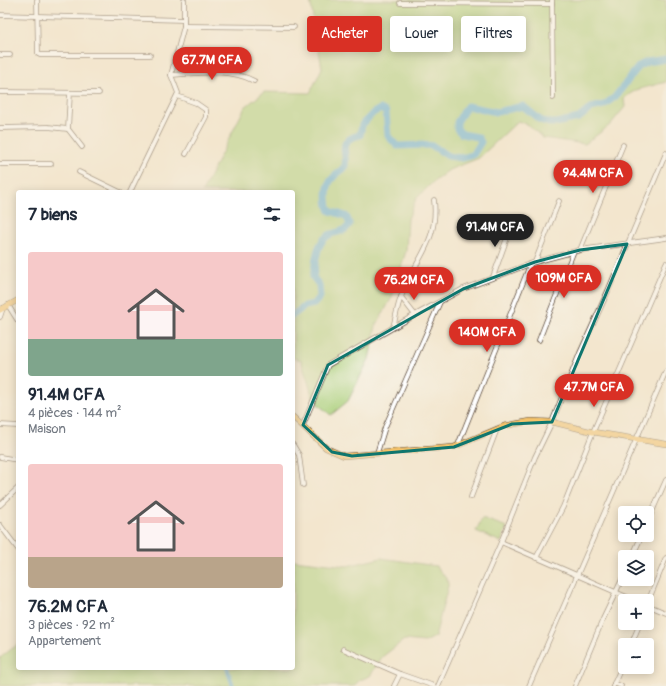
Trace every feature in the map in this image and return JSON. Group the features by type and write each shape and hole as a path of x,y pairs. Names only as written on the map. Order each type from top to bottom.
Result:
{"main road":[{"path":"4,308 16,301"},
{"path":"295,419 332,452 344,456 432,450 458,446 497,429 531,421 552,422 593,432 666,444"}],"street":[{"path":"37,0 38,54 40,55 150,55"},
{"path":"131,190 178,93 171,75 184,26 184,0"},
{"path":"400,3 552,2 553,98"},
{"path":"0,15 184,20"},
{"path":"184,26 294,27"},
{"path":"0,55 10,55"},
{"path":"171,75 208,72 244,75 254,81"},
{"path":"0,92 99,93"},
{"path":"70,93 68,129 82,148"},
{"path":"177,96 196,103 206,110 206,117 186,154"},
{"path":"0,128 48,127 68,129"},
{"path":"580,250 623,145"},
{"path":"438,686 501,542 535,457 552,422 666,153"},
{"path":"0,164 51,164"},
{"path":"79,172 116,190"},
{"path":"393,327 401,297 431,238 435,219 434,200"},
{"path":"535,262 560,201"},
{"path":"493,277 512,224"},
{"path":"303,425 328,366 414,315 463,289 493,277 530,266 535,262 580,250 666,238"},
{"path":"540,340 573,253"},
{"path":"536,558 564,506 593,432 666,263"},
{"path":"458,446 530,266"},
{"path":"401,297 414,315"},
{"path":"377,453 385,427 440,302"},
{"path":"0,317 4,308 16,319"},
{"path":"529,686 666,371"},
{"path":"0,425 16,426"},
{"path":"471,496 497,429"},
{"path":"295,449 298,455 303,485"},
{"path":"0,457 16,460"},
{"path":"654,507 666,480"},
{"path":"0,505 16,492"},
{"path":"0,525 16,546"},
{"path":"501,542 616,593"},
{"path":"651,594 666,558"},
{"path":"575,686 603,619 619,586"},
{"path":"654,608 666,613"},
{"path":"343,649 400,674 434,686"},
{"path":"394,686 400,674"},
{"path":"618,674 614,684 621,686"}],"highlighted area":[{"path":"627,244 552,422 512,424 454,447 352,456 332,452 303,425 328,365 463,289 535,262 580,250"}],"green space":[{"path":"310,0 666,0 666,82 636,90 624,98 625,107 610,125 585,144 543,138 528,125 518,121 479,158 449,170 432,183 416,199 408,219 406,251 392,297 376,326 369,359 348,401 331,415 314,401 301,360 295,358 295,190 203,190 245,107 264,92 310,93 322,68 319,52 382,52 382,16 313,16"},
{"path":"482,518 507,527 501,542 476,531"},
{"path":"381,558 436,566 449,582 435,637 425,642 404,640 382,657 370,676 360,680 354,686 0,686 0,658 16,646 16,670 295,670 295,560 347,566"}],"waterway":[{"path":"295,314 305,306 314,304 320,297 319,285 313,277 317,253 322,242 326,237 344,230 350,224 346,216 330,211 327,200 327,191 331,180 345,166 345,143 352,137 360,135 362,125 373,113 380,109 386,112 388,136 397,146 433,146 448,156 462,158 473,155 481,142 478,137 462,134 457,129 457,122 467,106 497,112 523,106 540,120 549,123 579,118 591,108 604,105 615,97 639,66 647,62 666,59"},
{"path":"228,670 233,686"}]}
